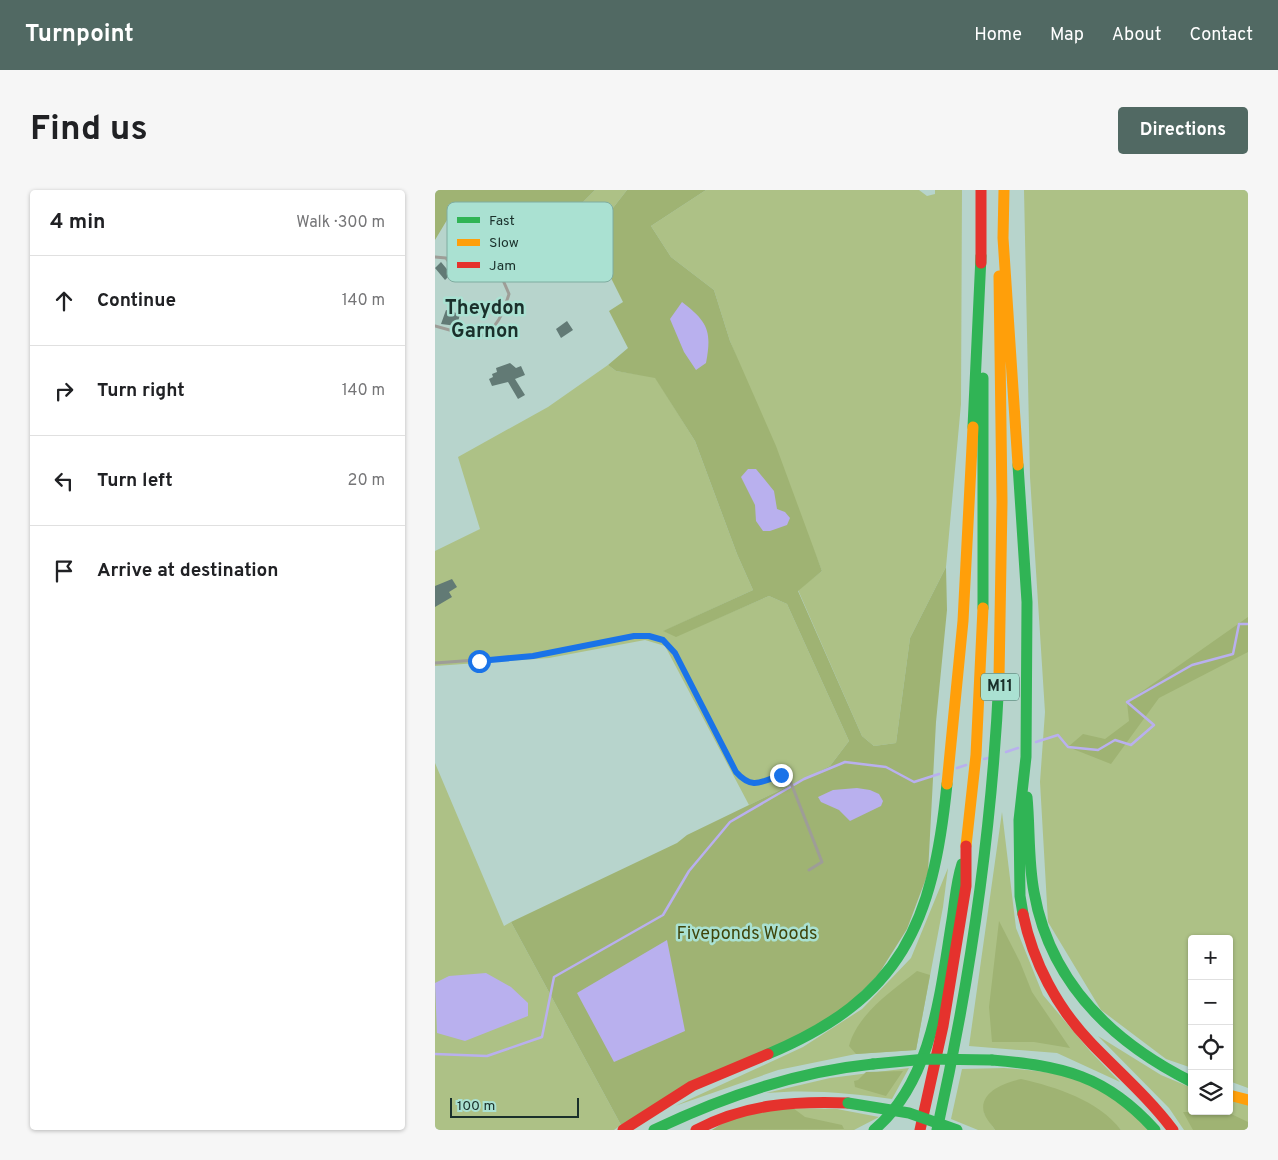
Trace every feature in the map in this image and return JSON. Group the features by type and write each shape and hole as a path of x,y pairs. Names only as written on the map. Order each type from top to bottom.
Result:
{"highway":[{"name":"M11","path":"937,1130 962,1011 976,925 996,749 1003,585 999,274 1003,238 1004,190"},
{"name":"M11","path":"920,1130 943,1026 966,886 965,856 976,755 983,625 980,191"},
{"path":"1003,238 1027,602 1025,780 1035,894 1047,936 1065,974 1091,1011 1120,1039 1162,1068 1188,1080"},
{"path":"623,1130 656,1107 702,1082 801,1040 843,1016 864,998 884,976 915,930 926,902 938,853 960,670 981,256"},
{"path":"1025,780 1019,820 1020,896 1027,932 1039,966 1048,985 1074,1024 1159,1111 1173,1130"},
{"path":"874,1130 900,1104 914,1081 928,1036 952,917 956,881 965,856"},
{"path":"654,1130 727,1102 818,1072 926,1059 992,1060 1052,1067 1087,1077 1107,1087 1125,1100 1155,1130"},
{"path":"1233,1095 1248,1100"},
{"path":"695,1130 731,1113 761,1105 793,1102 848,1103 909,1113 957,1130"}],"lane":[{"path":"435,257 447,259"},
{"path":"435,326 478,338 485,335 495,327 503,315 509,294 504,282"},
{"path":"435,663 533,656 634,636 657,637 669,644 675,653 736,772 744,781 753,784 786,775 791,782 822,862 809,870"}],"green space":[{"path":"435,190 595,190 583,202 447,202 447,220 435,240"},
{"path":"595,190 627,190 613,208 613,202 583,202"},
{"name":"Fiveponds Woods","path":"627,190 706,190 651,226 671,257 714,290 730,341 776,446 822,571 798,591 862,736 874,746 896,743 910,638 946,567 947,610 936,722 928,873 907,929 878,975 846,1007 795,1039 621,1125 511,922 677,843 687,835 830,766 849,741 787,604 769,596 676,637 663,631 753,590 737,554 695,441 655,378 616,371 608,365 628,348 609,311 623,302 613,282 613,208"},
{"path":"706,190 919,190 927,196 935,194 935,190 962,190 961,404 946,567 910,638 896,743 874,746 862,736 798,590 822,571 730,341 714,290 671,257 651,226"},
{"path":"1024,190 1248,190 1248,1088 1233,1082 1233,935 1188,935 1188,1067 1166,1059 1101,1010 1048,922 1040,782 1045,712 1030,477"},
{"path":"608,365 616,371 655,377 695,441 737,554 753,590 664,631 676,636 769,596 787,604 849,741 830,766 749,805 665,646 645,640 549,658 435,666 435,551 480,529 458,457 548,407"},
{"path":"1248,617 1248,652 1159,698 1111,764 1068,747 1083,734 1105,739 1129,721 1127,702"},
{"path":"435,763 504,926 511,922 621,1125 614,1130 435,1130"},
{"path":"1002,812 1016,928 1043,995 1090,1051 1120,1082 1057,1053 969,1046"},
{"path":"948,868 943,907 916,1050 856,1054 778,1070 675,1106 803,1047 862,1009 911,958"},
{"path":"999,921 1020,962 1032,992 1070,1048 1034,1042 992,1042 989,1007"},
{"path":"917,971 930,975 916,1050 856,1054 849,1046 853,1034 860,1023 877,1004"},
{"path":"1098,1036 1161,1075 1188,1086 1188,1115 1233,1115 1233,1101 1248,1104 1248,1130 1184,1130 1169,1108"},
{"path":"909,1068 892,1099 829,1092 766,1093 830,1078"},
{"path":"1004,1068 1066,1076 1094,1086 1121,1102 1148,1130 1121,1130 1105,1115 984,1113 995,1130 978,1130 951,1119 962,1069"},
{"path":"903,1071 886,1096 855,1087 854,1081 858,1080 866,1072"},
{"path":"1021,1079 1075,1096 1101,1110 1121,1130 995,1130 984,1113 985,1099 995,1089"},
{"path":"785,1108 837,1109 879,1117 854,1130 712,1130"},
{"path":"793,1108 805,1117 842,1125 844,1129 712,1130 731,1118"},
{"path":"1183,1112 1188,1112 1188,1115 1233,1115 1248,1122 1248,1130 1193,1130"}],"shaded area":[{"path":"682,302 698,315 708,335 706,363 696,370 684,352 670,319"},
{"path":"748,469 756,469 774,491 777,509 785,512 790,518 787,525 770,531 763,531 756,521 755,505 741,477"},
{"path":"857,788 879,794 883,801 881,806 850,821 839,810 821,802 818,797 833,790"},
{"path":"667,940 685,1031 614,1062 577,993"},
{"path":"486,973 511,987 528,1003 528,1016 465,1041 437,1033 435,983 449,976"}],"building":[{"path":"441,262 447,269 447,278 445,280 435,268"},
{"path":"446,310 460,314 457,326 441,324"},
{"path":"567,321 573,330 561,338 556,329"},
{"path":"510,363 516,368 521,366 525,375 515,379 525,395 518,399 508,382 492,386 489,379 493,377 492,374 497,372 496,368"},
{"path":"452,579 457,587 449,592 452,597 435,607 435,586"}],"waterway":[{"path":"1036,742 1058,735 1068,747 1098,750 1115,740 1131,745 1154,725 1127,702 1192,665 1233,654 1239,624 1248,624"},
{"path":"1006,752 1018,748"},
{"path":"984,759 988,758"},
{"path":"435,1054 487,1056 542,1037 554,977 663,915 689,871 730,822 804,779 845,762 886,767 914,782 939,774"},
{"path":"957,768 966,765"}],"traffic: fast":[{"path":"973,427 981,256"},
{"path":"983,378 983,608"},
{"path":"1018,465 1027,602 1026,757 1019,820 1020,896 1023,914"},
{"path":"937,1130 960,1018 978,905 991,792 999,678"},
{"path":"768,1054 814,1032 851,1008 880,981 903,950 920,916 932,877 941,833 947,784"},
{"path":"1027,797 1034,892 1042,925 1054,954 1070,982 1089,1006 1111,1028 1136,1048 1188,1080"},
{"path":"874,1130 894,1110 909,1086 931,1033 938,1005 962,864"},
{"path":"873,1064 926,1059 992,1060"},
{"path":"992,1060 1017,1062 1061,1070 1100,1085 1137,1111 1155,1130"},
{"path":"654,1130 707,1106 761,1087 816,1073 873,1064"},
{"path":"848,1103 909,1113 957,1130"}],"traffic: slow":[{"path":"1004,190 1003,238 1018,465"},
{"path":"999,276 1002,502 999,678"},
{"path":"947,784 963,621 973,427"},
{"path":"966,846 976,755 983,608"},
{"path":"1233,1096 1248,1100"}],"traffic: jam":[{"path":"981,190 981,263"},
{"path":"920,1130 943,1026 966,886 966,846"},
{"path":"1023,914 1033,950 1057,1000 1079,1030 1144,1096 1173,1130"},
{"path":"623,1130 692,1086 768,1054"},
{"path":"696,1130 714,1121 770,1106 808,1103 848,1103"}],"district":[{"name":"Theydon Garnon","path":"485,320"}],"route":[{"path":"479,661 533,656 634,636 657,637 669,644 675,653 736,772 744,781 753,784 781,775"}]}
